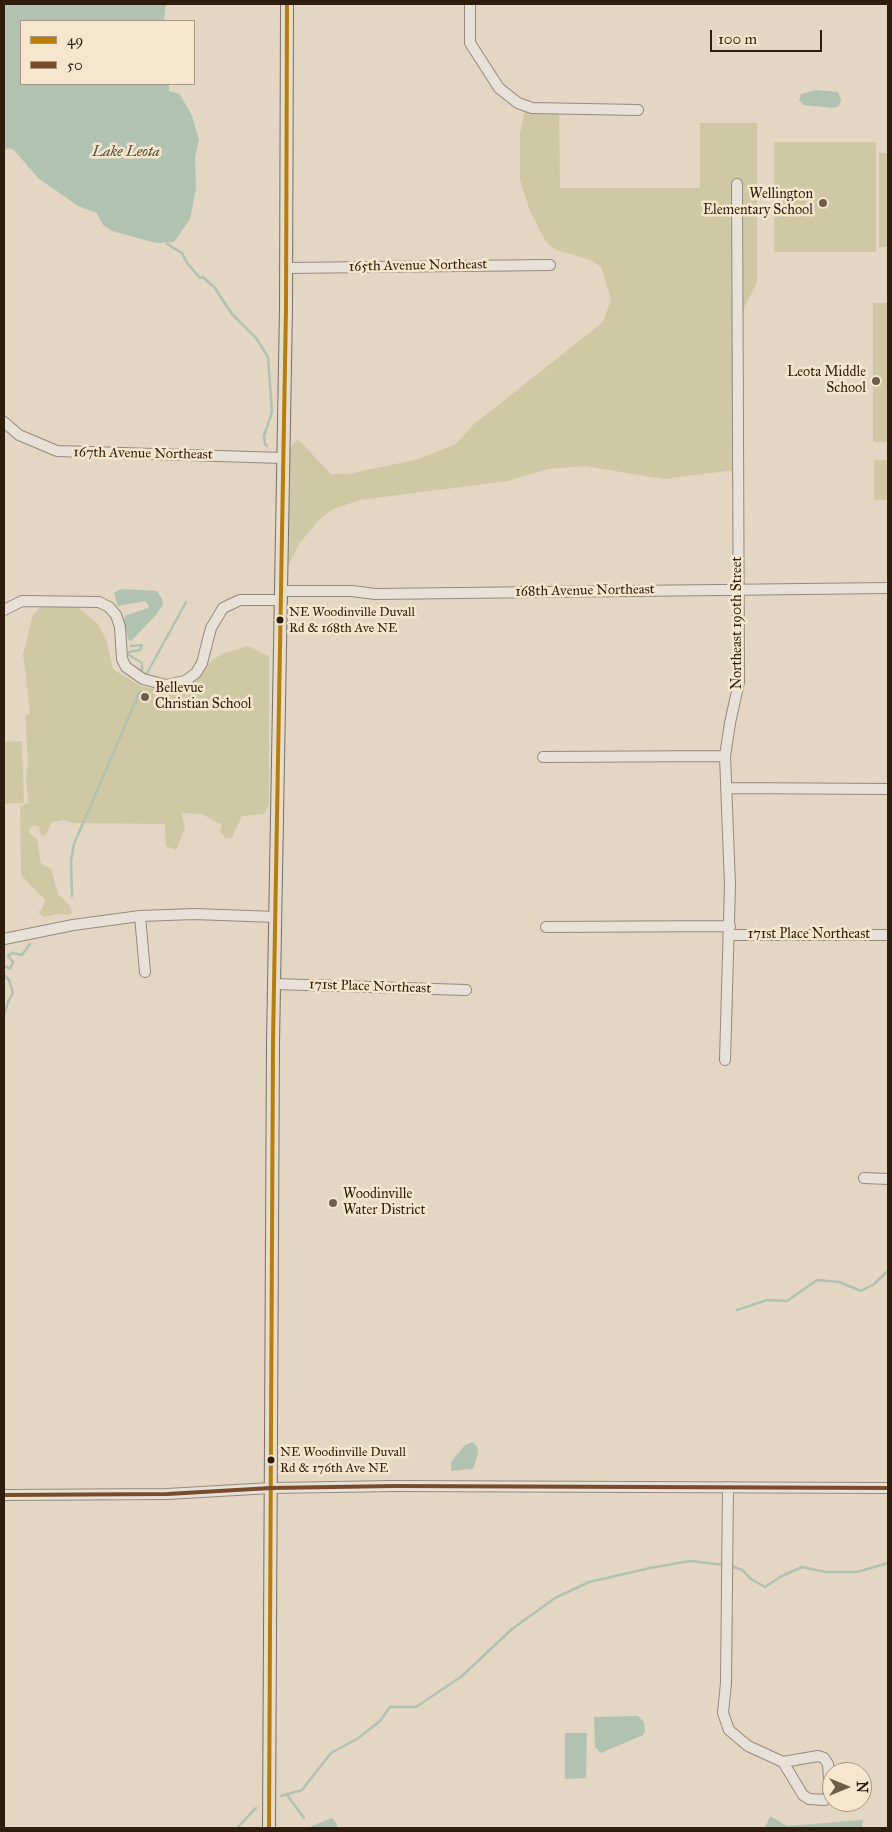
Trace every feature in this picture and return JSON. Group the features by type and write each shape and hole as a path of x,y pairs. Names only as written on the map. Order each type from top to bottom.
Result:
{"main road":[{"path":"269,1828 274,984 287,268 287,4"}],"street":[{"path":"470,4 470,43 499,88 525,105 532,108 638,110"},
{"name":"Northeast 190th Street","path":"725,1060 729,930 729,821 725,756 739,682 737,184"},
{"name":"165th Avenue Northeast","path":"287,268 550,265"},
{"name":"167th Avenue Northeast","path":"6,424 34,443 57,451 283,458"},
{"name":"168th Avenue Northeast","path":"4,610 22,601 99,602 109,607 116,615 120,627 122,659 126,667 143,679 166,685 185,681 196,673 202,662 211,628 223,608 240,600 352,590 375,594 888,588"},
{"path":"543,757 725,756"},
{"path":"727,788 888,789"},
{"path":"4,940 73,925 140,916 194,914 276,917"},
{"path":"140,916 145,972"},
{"name":"171st Place Northeast","path":"546,927 888,935"},
{"name":"171st Place Northeast","path":"274,984 466,990"},
{"path":"864,1178 888,1178"},
{"path":"728,1487 724,1713 726,1721 729,1730 748,1746 783,1762 803,1795 809,1799 826,1800 830,1794 830,1778 828,1764 824,1758 818,1756 783,1762"},
{"path":"4,1495 168,1494 271,1488 888,1488"}],"shaded area":[{"path":"526,105 559,108 560,188 700,188 700,123 757,123 757,283 739,318 735,470 664,479 585,466 548,469 508,481 360,500 333,509 318,521 300,543 287,568 288,450 298,439 331,474 348,474 419,459 456,444 473,425 603,322 611,299 601,267 590,260 556,250 545,241 529,208 520,180 520,133"},
{"path":"774,142 876,142 876,252 774,252"},
{"path":"879,153 888,153 888,247 879,247"},
{"path":"873,303 888,303 888,442 873,442"},
{"path":"874,460 888,460 888,500 874,500"},
{"name":"Bellevue Christian School","path":"42,606 77,607 98,624 106,639 113,669 140,686 168,691 190,685 212,660 224,653 248,646 269,656 269,805 264,814 242,816 232,838 226,838 220,832 222,825 202,814 182,813 185,829 176,850 166,846 165,824 73,823 64,820 52,822 45,836 40,834 39,827 33,825 29,830 30,834 37,839 41,864 51,869 58,894 71,907 72,913 69,915 57,914 44,917 38,912 43,907 45,900 21,875 20,806 28,803 25,716 30,713 23,654 33,614"},
{"path":"22,741 24,803 4,804 4,742"}],"water":[{"name":"Lake Leota","path":"4,4 166,4 164,20 20,20 20,85 169,85 169,91 180,94 192,116 199,140 195,157 196,188 190,219 174,242 156,243 112,231 103,225 97,213 78,206 38,178 14,150 8,148 4,151"},
{"path":"816,90 838,92 841,99 839,106 833,108 804,105 799,100 801,94"},
{"path":"121,589 157,591 162,599 163,605 155,616 131,641 128,639 124,618 149,606 145,601 118,606 114,593"},
{"path":"472,1442 477,1446 478,1454 473,1469 451,1471 451,1462 465,1445"},
{"path":"638,1716 644,1722 645,1731 643,1735 601,1753 595,1747 594,1717"},
{"path":"565,1733 587,1733 586,1778 565,1779"},
{"path":"770,1816 787,1826 863,1820 862,1828 765,1828"},
{"path":"332,1818 337,1824 337,1828 307,1828"}],"waterway":[{"path":"167,244 182,253 187,263 200,278 203,277 215,288 232,314 256,338 268,357 272,412 264,436 267,446"},
{"path":"131,646 142,645 140,650 129,652 129,655 142,663 142,672 146,675 186,602"},
{"path":"72,896 71,860 74,844 140,691"},
{"path":"4,966 10,969 13,962 8,956 12,953 22,955 30,944"},
{"path":"4,975 9,980 13,993 4,1016"},
{"path":"737,1310 767,1300 787,1301 817,1280 839,1282 861,1291 874,1284 888,1271"},
{"path":"281,1796 302,1790 331,1753 357,1739 380,1721 390,1707 416,1707 462,1676 512,1629 555,1598 589,1582 650,1568 690,1561 725,1565"},
{"path":"731,1566 742,1570 751,1579 765,1587 780,1577 802,1567 826,1572 857,1572 888,1563"},
{"path":"287,1795 304,1818"},
{"path":"237,1828 256,1808"}],"transit line":[{"name":"49","path":"269,1828 273,1042 286,308 287,4"},
{"name":"50","path":"4,1495 167,1494 271,1488 394,1486 888,1488"}],"place":[{"name":"Wellington Elementary School","path":"823,203"},
{"name":"Leota Middle School","path":"876,381"},
{"name":"NE Woodinville Duvall Rd & 168th Ave NE","path":"280,620"},
{"name":"Bellevue Christian School","path":"145,697"},
{"name":"Woodinville Water District","path":"333,1203"},
{"name":"NE Woodinville Duvall Rd & 176th Ave NE","path":"271,1460"}]}
